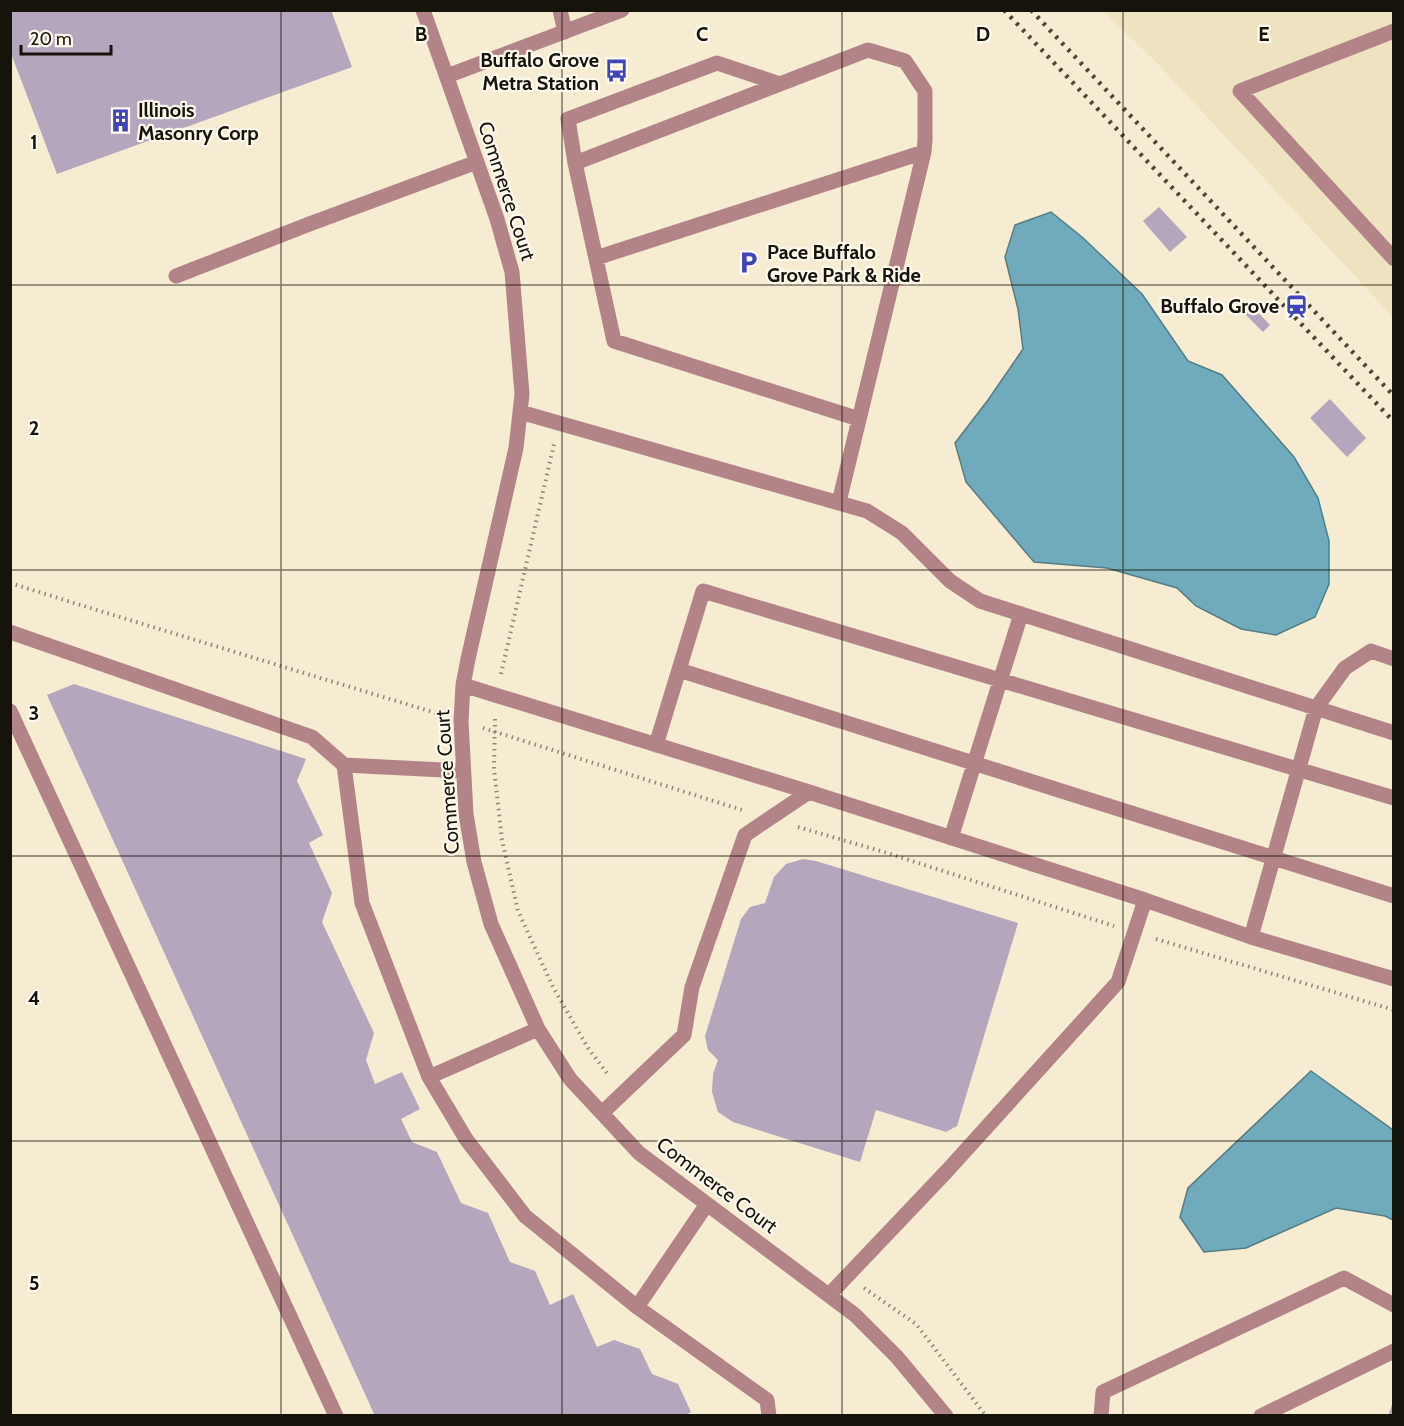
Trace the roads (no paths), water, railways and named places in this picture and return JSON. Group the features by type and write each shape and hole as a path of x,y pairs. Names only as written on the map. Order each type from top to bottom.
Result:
{"lane":[{"name":"Commerce Court","path":"423,10 497,219 512,272 522,394 516,448 468,659 460,721 466,814 474,862 491,924 538,1029 570,1079 639,1153 855,1315 897,1357 946,1416"},
{"path":"560,10 565,32"},
{"path":"447,76 622,10"},
{"path":"1394,31 1240,91 1394,260"},
{"path":"575,163 868,50 905,61 925,91 924,152 839,502"},
{"path":"780,84 717,63 568,119 575,163 614,341 859,419"},
{"path":"596,258 924,152"},
{"path":"176,276 477,162"},
{"path":"520,412 867,510 902,532 950,582 980,601 1394,733"},
{"path":"656,745 703,591 1394,798"},
{"path":"951,838 1021,614"},
{"path":"10,632 312,737 344,765 463,771"},
{"path":"1251,937 1316,708 1345,669 1371,651 1394,659"},
{"path":"679,670 1394,896"},
{"path":"463,685 809,792 1145,900 1251,937 1394,979"},
{"path":"10,711 336,1416"},
{"path":"344,765 362,903 429,1077 466,1139 525,1216 637,1307 767,1400 769,1416"},
{"path":"602,1113 684,1035 692,987 745,835 809,792"},
{"path":"829,1295 946,1172 1118,982 1145,900"},
{"path":"429,1077 538,1029"},
{"path":"637,1307 707,1204"},
{"path":"1101,1416 1103,1392 1344,1278 1394,1305"},
{"path":"1261,1416 1394,1351"}],"water":[{"path":"1051,212 1082,237 1142,294 1188,361 1222,375 1294,457 1318,498 1329,541 1329,584 1315,617 1276,635 1241,629 1196,606 1177,588 1107,568 1034,562 966,482 955,443 1023,349 1018,309 1005,257 1015,225"},
{"path":"1311,1071 1393,1130 1393,1220 1385,1216 1336,1208 1246,1248 1204,1252 1180,1217 1188,1188"}],"railway":[{"path":"1004,10 1394,422"},
{"path":"1031,10 1394,396"}],"place":[{"name":"Buffalo Grove Metra Station","path":"617,71"},
{"name":"Illinois Masonry Corp","path":"120,121"},
{"name":"Pace Buffalo Grove Park & Ride","path":"749,263"},
{"name":"Buffalo Grove","path":"1297,306"}]}
